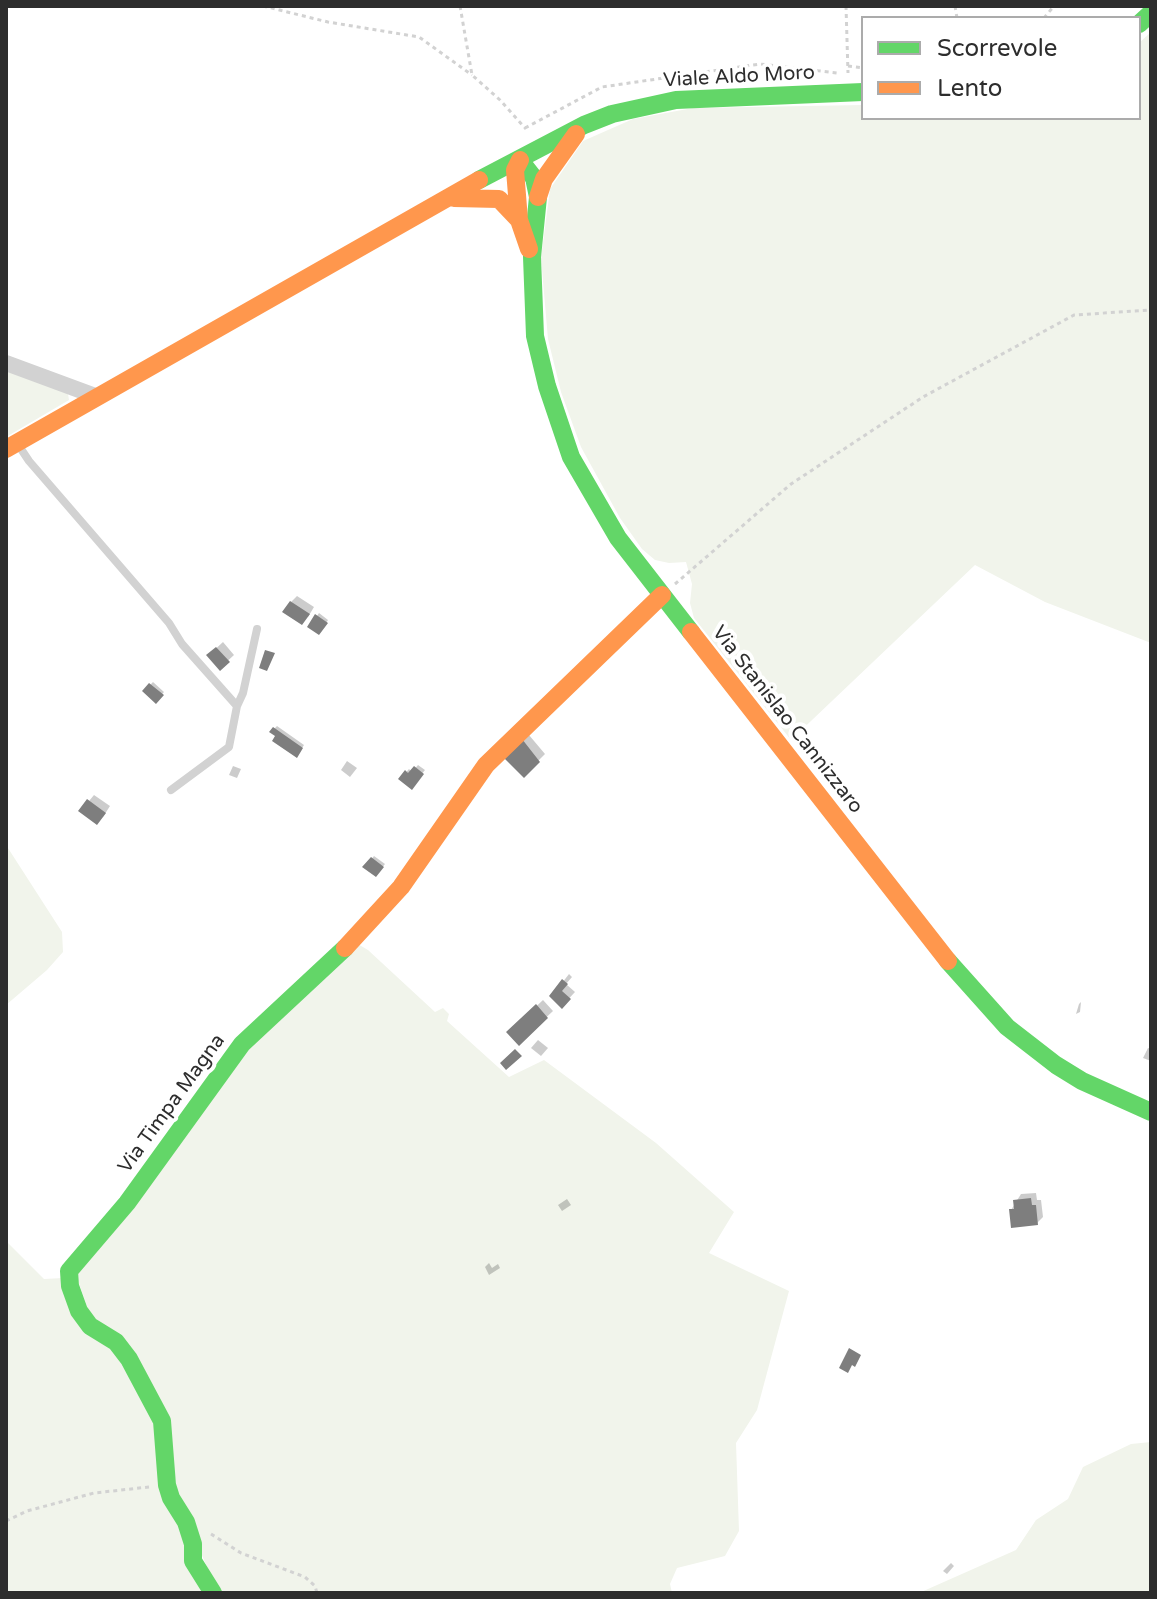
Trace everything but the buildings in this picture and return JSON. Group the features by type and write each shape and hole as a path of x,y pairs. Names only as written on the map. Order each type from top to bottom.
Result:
{"street":[{"name":"Viale Aldo Moro","path":"11,446 446,198 584,125 612,114 676,100 856,92"},
{"path":"532,257 538,197 544,179 584,125"},
{"path":"532,257 519,220 515,170 520,160 528,166 534,178 538,197"},
{"path":"446,198 499,199 519,220"},
{"name":"Via Stanislao Cannizzaro","path":"532,257 535,336 547,386 571,457 618,538 982,1002 1007,1027 1056,1065 1082,1081 1151,1112"},
{"path":"6,363 98,397"},
{"name":"Via Timpa Magna","path":"213,1593 193,1561 193,1544 186,1522 167,1485 162,1421 129,1359 116,1342 90,1326 79,1311 69,1271 127,1203 242,1044 330,962 401,887 486,765 662,595"}],"lane":[{"path":"11,446 29,461 237,706"},
{"path":"171,790 229,747 257,629"}],"path":[{"path":"263,6 328,22 419,37 472,75 500,100 541,148"},
{"path":"460,6 472,75"},
{"path":"846,6 848,66 856,92"},
{"path":"848,66 861,68"},
{"path":"662,595 791,484 923,397 1074,315 1151,310"},
{"path":"6,1521 27,1511 94,1493 167,1485"},
{"path":"186,1522 241,1553 305,1577 315,1586 317,1593"}],"shaded area":[{"path":"1151,32 1151,643 1045,602 975,565 791,740 694,618 690,603 692,584 686,562 655,560 642,549 620,518 581,447 561,392 548,339 541,258 550,189 583,141 633,119 693,108 861,105 861,120 1141,120 1141,41"},
{"path":"6,368 68,394 69,400 6,437"},
{"path":"6,845 62,932 63,952 6,1005"},
{"path":"356,943 368,950 435,1012 443,1008 449,1014 447,1021 509,1077 544,1060 656,1143 734,1212 709,1253 789,1291 757,1410 736,1443 739,1531 725,1556 677,1568 670,1584 672,1593 218,1593 179,1501 165,1418 92,1321 74,1269 245,1047"},
{"path":"6,1241 44,1279 63,1278 157,1422 208,1593 6,1593"},
{"path":"1151,1442 1151,1593 919,1593 1016,1550 1036,1520 1068,1499 1083,1467 1131,1444"}],"traffic: fast":[{"path":"1141,22 1151,13"},
{"path":"479,180 584,125 612,114 676,100 861,92"},
{"path":"520,160 534,178 538,197 532,257 535,336 547,386 571,457 618,538 691,632"},
{"path":"213,1593 193,1561 193,1544 186,1522 167,1485 162,1421 129,1359 116,1342 90,1326 79,1311 70,1286 69,1271 127,1203 242,1044 345,948"},
{"path":"948,961 1007,1027 1056,1065 1082,1081 1151,1112"}],"traffic: slow":[{"path":"538,197 544,179 576,134"},
{"path":"520,160 515,170 519,220 529,249"},
{"path":"6,449 479,180"},
{"path":"454,198 499,199 519,220"},
{"path":"345,948 401,887 486,765 662,595"},
{"path":"691,632 948,961"}]}
